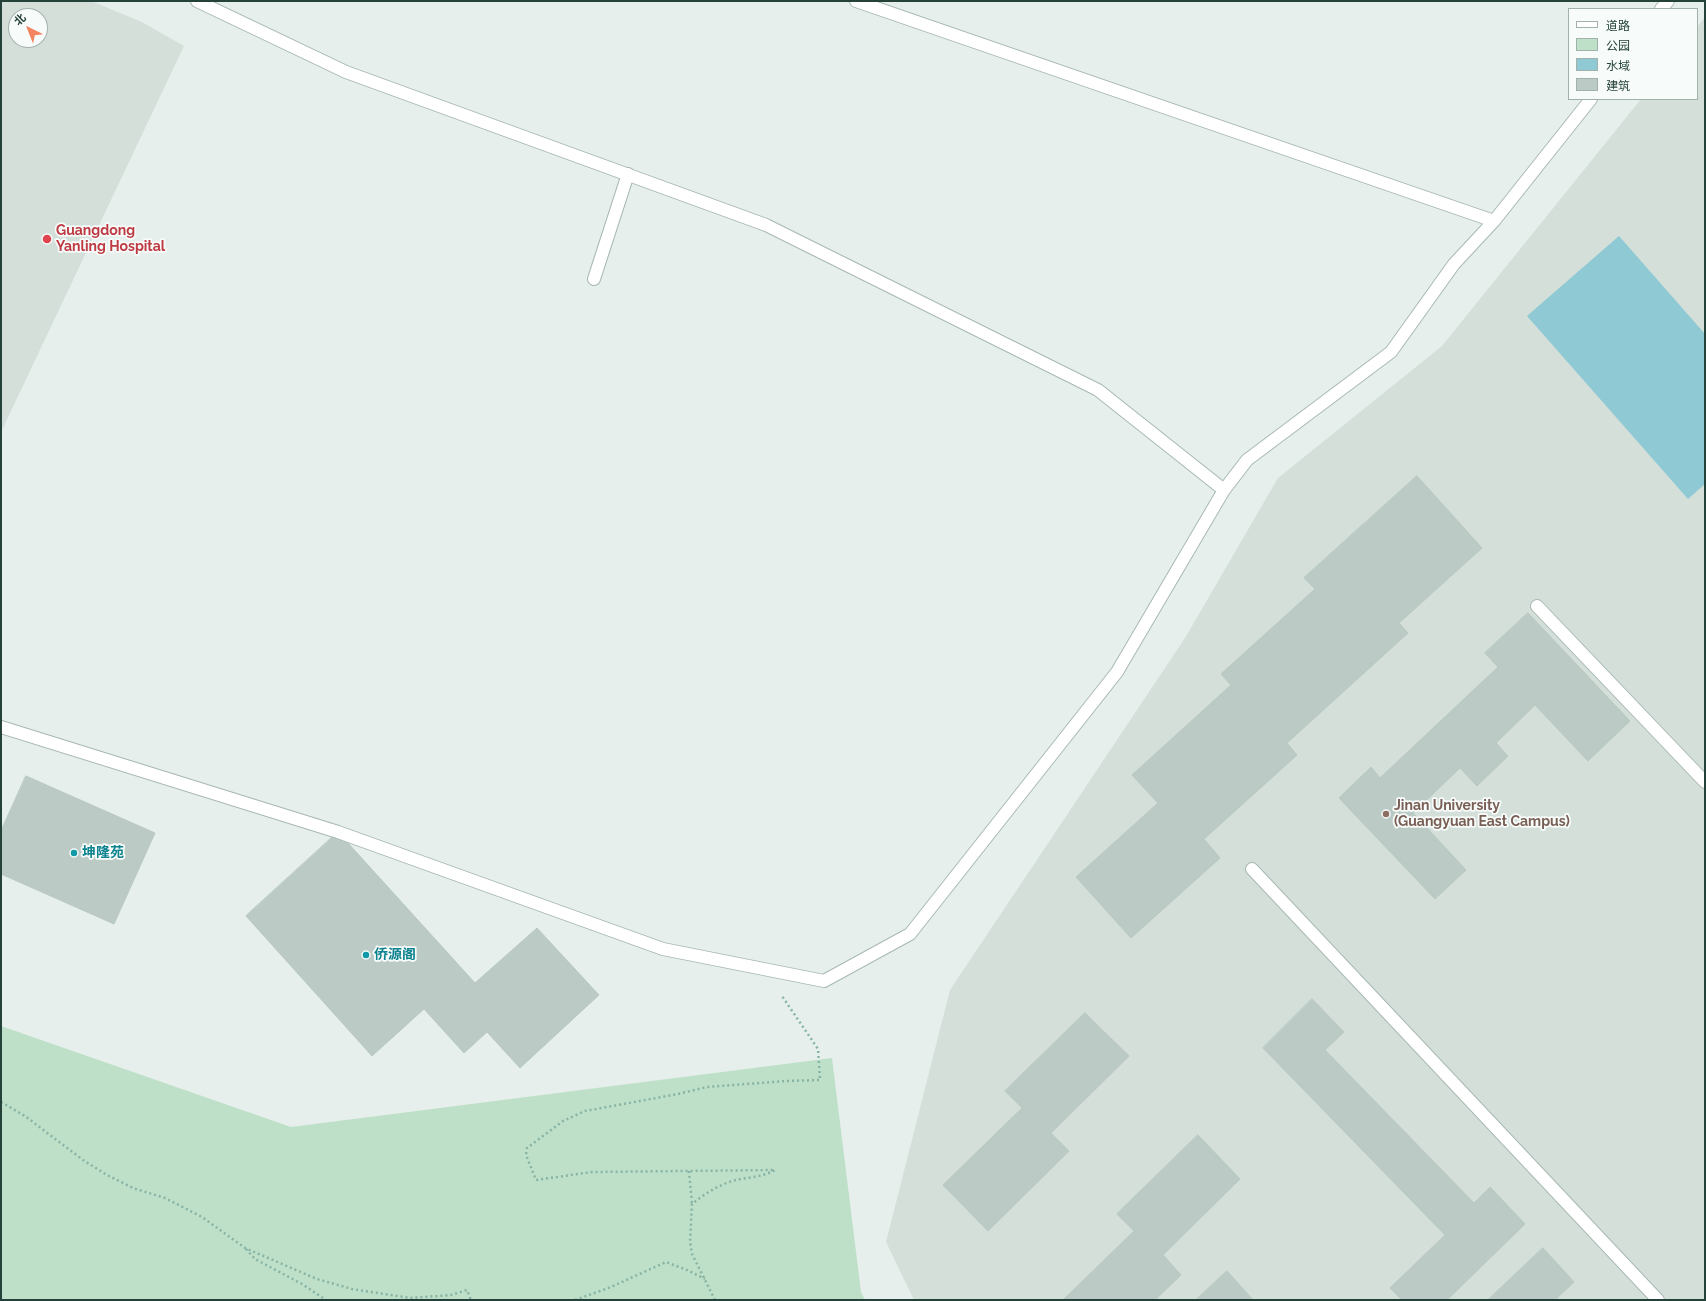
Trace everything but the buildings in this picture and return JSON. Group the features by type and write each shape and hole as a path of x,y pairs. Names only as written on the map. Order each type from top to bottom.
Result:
{"street":[{"path":"197,1 346,72 766,225 1098,390 1224,490"},
{"path":"856,1 1494,221"},
{"path":"1,727 338,832 663,949 824,981 910,934 1117,672 1224,490 1247,460 1391,352 1454,264 1494,221 1590,100"},
{"path":"594,279 628,174"},
{"path":"1537,606 1705,782"},
{"path":"1252,869 1658,1300"}],"path":[{"path":"692,1204 704,1195 734,1180 767,1175 775,1170 592,1172 536,1180 526,1155 527,1148 563,1121 586,1111 706,1087 820,1080 818,1049 784,1001 769,970"},
{"path":"1,1102 25,1116 83,1160 107,1174 133,1188 166,1198 202,1218 245,1248 317,1279 352,1289 410,1298 451,1295 467,1290 471,1300"},
{"path":"689,1171 692,1204 690,1242 692,1254 715,1300"},
{"path":"245,1248 255,1259 302,1284 326,1300"},
{"path":"575,1300 611,1287 666,1262 705,1279"}],"shaded area":[{"name":"Guangdong Yanling Hospital","path":"1,1 91,1 142,22 184,46 1,432"},
{"name":"Jinan University (Guangyuan East Campus)","path":"1705,17 1705,1300 914,1300 886,1242 950,990 1185,638 1278,478 1442,346 1640,100 1698,100 1698,26"}],"green space":[{"path":"1,1026 291,1127 832,1058 861,1292 865,1300 1,1300"}],"water":[{"path":"1619,236 1705,334 1705,484 1688,499 1527,316"}],"place":[{"name":"Guangdong Yanling Hospital","path":"47,239"},
{"name":"Jinan University (Guangyuan East Campus)","path":"1386,814"},
{"name":"坤隆苑","path":"74,853"},
{"name":"侨源阁","path":"366,955"}]}
